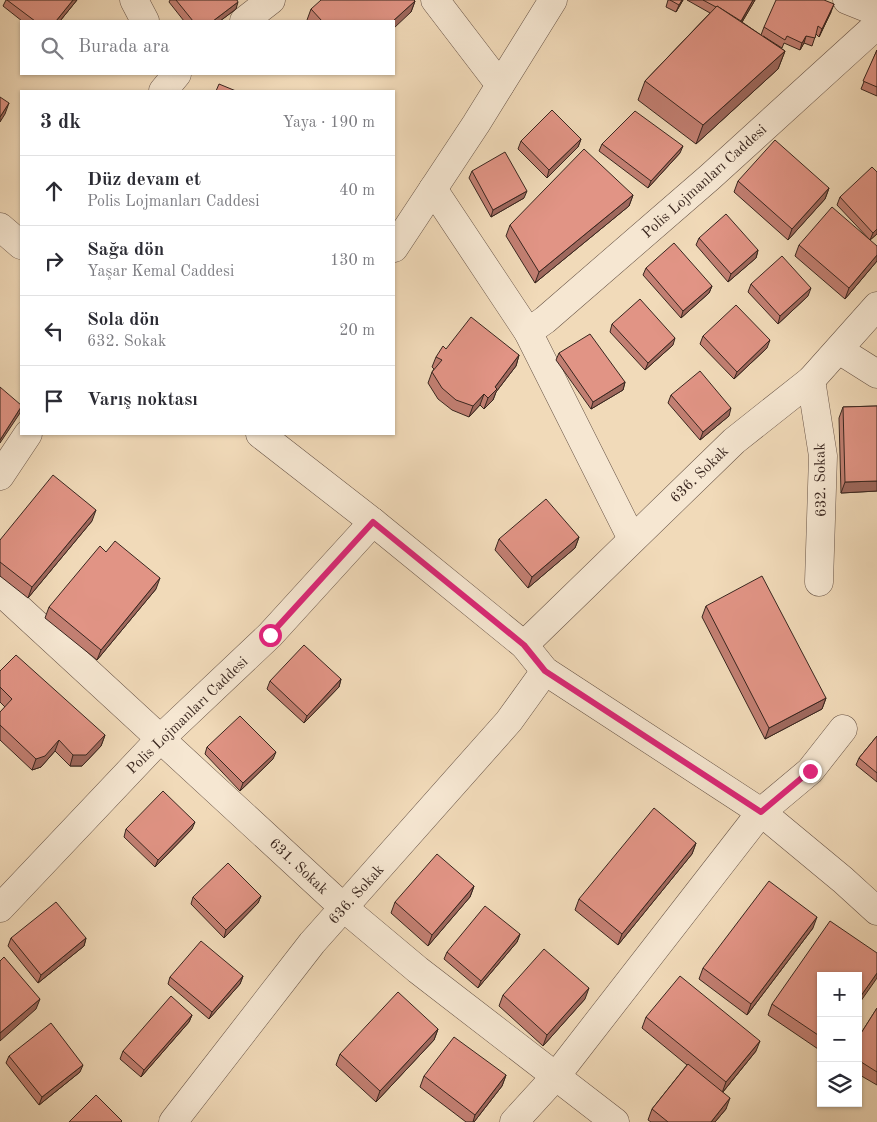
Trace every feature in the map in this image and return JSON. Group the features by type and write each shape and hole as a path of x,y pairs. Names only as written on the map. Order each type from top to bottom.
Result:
{"street":[{"path":"134,0 144,20"},
{"path":"245,20 271,0"},
{"path":"435,0 500,85"},
{"path":"395,246 553,0"},
{"path":"848,0 877,12"},
{"name":"Polis Lojmanları Caddesi","path":"528,332 710,177 877,25"},
{"path":"432,189 528,332 632,539"},
{"path":"0,228 20,244"},
{"name":"636. Sokak","path":"524,645 734,441 811,380 877,306"},
{"path":"838,350 877,374"},
{"name":"632. Sokak","path":"811,380 823,456 819,582"},
{"path":"0,476 27,435"},
{"path":"266,436 524,645 545,671 761,812 843,880 877,911"},
{"name":"Polis Lojmanları Caddesi","path":"0,908 161,738 270,635 373,522"},
{"name":"631. Sokak","path":"0,591 344,908 418,970 615,1122"},
{"name":"636. Sokak","path":"173,1122 312,943 509,721 545,671"},
{"path":"514,1122 556,1076 761,812 810,771 843,729"}],"building":[{"path":"7,0 73,0 57,20 34,20"},
{"path":"176,0 237,0 238,2 214,20 192,20"},
{"path":"321,0 415,1 394,20 321,20 311,9"},
{"path":"670,0 682,0 679,5"},
{"path":"703,0 753,0 741,21 717,6"},
{"path":"776,0 824,0 834,4 822,29 818,26 815,38 806,36 802,43 787,36 785,40 764,27"},
{"path":"717,6 785,51 703,125 645,81"},
{"path":"877,50 877,87 863,81"},
{"path":"219,84 234,90 216,90"},
{"path":"0,97 9,103 0,117"},
{"path":"552,110 581,139 549,170 521,141"},
{"path":"635,111 683,146 651,181 602,144"},
{"path":"775,140 829,188 792,229 738,181"},
{"path":"584,149 633,195 539,272 510,225"},
{"path":"505,152 527,191 493,210 472,171"},
{"path":"872,167 877,172 877,229 873,233 840,197"},
{"path":"832,207 877,246 877,255 849,288 799,245"},
{"path":"726,214 758,250 731,274 699,238"},
{"path":"674,243 712,286 683,311 646,268"},
{"path":"782,256 811,288 780,316 751,284"},
{"path":"640,299 675,338 648,363 612,324"},
{"path":"736,305 770,340 737,372 703,336"},
{"path":"471,317 519,355 495,387 497,389 488,398 484,394 473,406 456,400 442,388 432,372 442,360 436,357 443,346 446,349"},
{"path":"590,334 625,382 593,402 559,353"},
{"path":"700,371 731,408 703,432 671,395"},
{"path":"0,387 20,404 20,409 0,440"},
{"path":"877,406 877,481 845,482 843,407"},
{"path":"53,475 96,510 32,587 0,562 0,540"},
{"path":"546,499 579,537 532,577 499,539"},
{"path":"115,541 160,578 101,650 49,607 100,546 106,552"},
{"path":"762,576 826,698 769,728 706,606"},
{"path":"304,645 341,679 307,716 270,681"},
{"path":"16,655 105,735 86,755 73,755 59,740 45,756 36,759 0,725 0,712 12,699 0,687 0,671"},
{"path":"240,716 276,752 243,783 207,747"},
{"path":"877,736 877,773 859,758"},
{"path":"163,791 195,822 158,860 126,829"},
{"path":"654,808 696,843 622,934 579,899"},
{"path":"437,854 474,886 432,935 395,902"},
{"path":"228,863 261,896 226,930 193,897"},
{"path":"769,881 817,917 751,1004 703,968"},
{"path":"56,902 86,938 41,975 11,938"},
{"path":"485,906 520,934 481,981 447,952"},
{"path":"830,921 877,953 877,973 862,994 862,972 817,972 817,1034 772,1004"},
{"path":"201,941 243,976 212,1012 170,977"},
{"path":"544,949 589,988 547,1035 503,995"},
{"path":"4,957 40,999 0,1033 0,961"},
{"path":"680,976 760,1041 726,1082 646,1017"},
{"path":"398,992 438,1029 380,1091 340,1054"},
{"path":"171,996 192,1015 144,1070 123,1051"},
{"path":"877,1008 877,1072 862,1063 862,1032"},
{"path":"51,1023 83,1065 42,1097 9,1056"},
{"path":"454,1037 506,1075 475,1115 424,1076"},
{"path":"688,1064 730,1098 711,1122 668,1122 652,1109"},
{"path":"96,1095 121,1122 69,1122"}],"route":[{"path":"270,635 373,522 524,645 545,671 761,812 810,771"}]}
